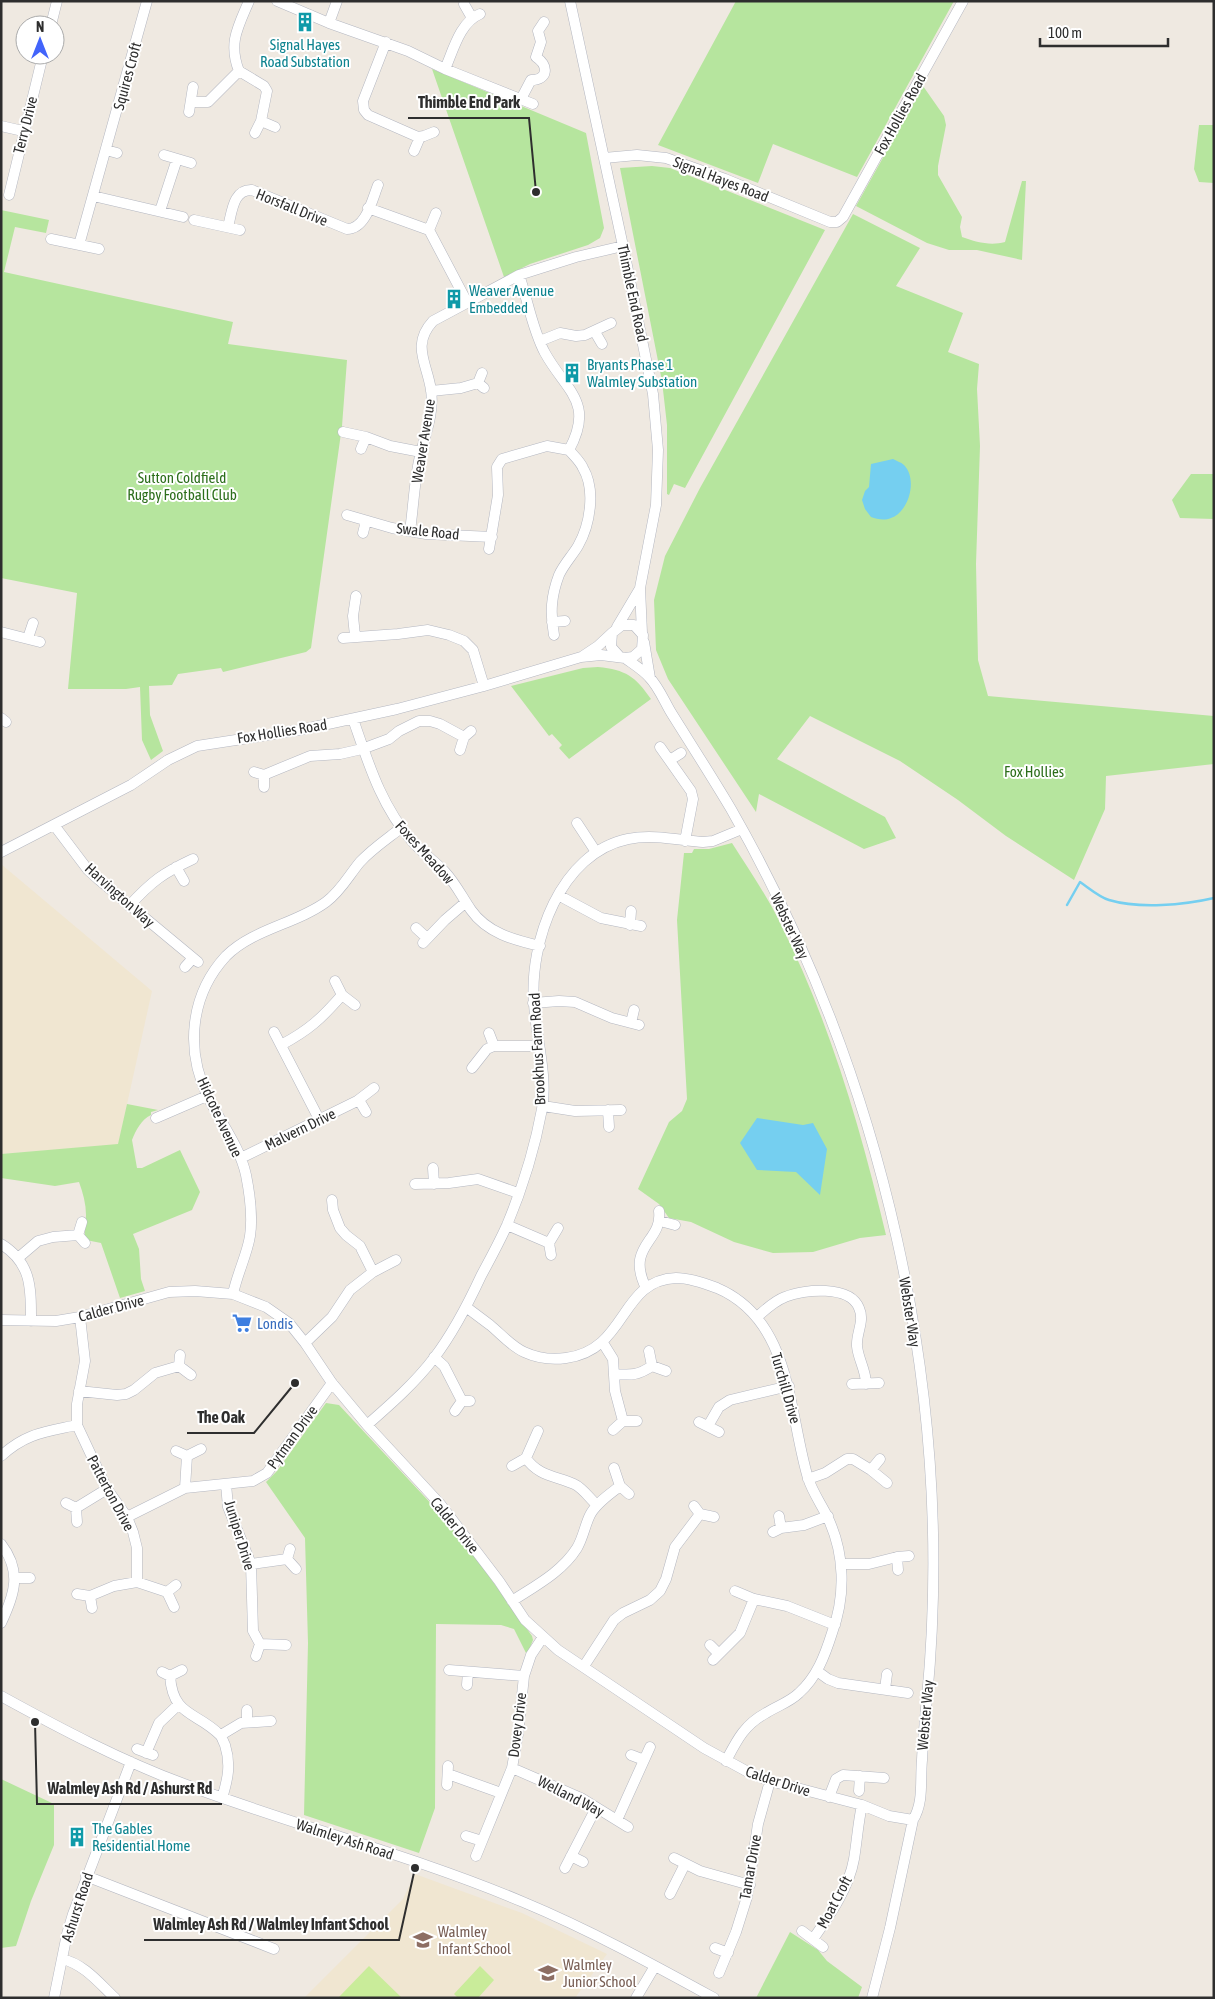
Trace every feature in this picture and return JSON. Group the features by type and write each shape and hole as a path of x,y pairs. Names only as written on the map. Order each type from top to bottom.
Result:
{"street":[{"path":"54,15 57,1"},
{"name":"Squires Croft","path":"79,245 101,170 111,152 147,1"},
{"path":"249,1 233,51 239,71 266,89 268,96 261,121 255,133"},
{"path":"277,1 330,23 386,42 445,69 533,104"},
{"path":"330,23 337,1"},
{"name":"Thimble End Road","path":"570,1 653,394 658,450 656,505 640,588 643,637"},
{"name":"Fox Hollies Road","path":"834,222 843,217 963,1"},
{"path":"445,69 457,41 476,16 464,4"},
{"path":"521,99 531,80 540,78 544,73 545,68 542,62 536,58 541,42 538,31 544,22"},
{"path":"386,42 363,101 364,110 368,115 420,137 434,132"},
{"name":"Terry Drive","path":"9,194 40,65"},
{"path":"193,86 190,107 208,102 239,71"},
{"path":"261,121 275,127"},
{"path":"1,126 23,131"},
{"path":"414,151 420,137"},
{"path":"164,155 191,163"},
{"name":"Signal Hayes Road","path":"604,158 637,155 666,158 834,222"},
{"path":"160,211 176,159"},
{"name":"Horsfall Drive","path":"228,227 236,200 242,192 252,190 347,229 353,229 360,225 378,185"},
{"path":"93,196 183,217"},
{"path":"368,208 429,230 467,302"},
{"path":"429,230 436,213"},
{"path":"194,220 240,230"},
{"path":"51,239 99,249"},
{"name":"Weaver Avenue","path":"410,531 421,452 431,408 431,391 422,354 423,334 433,321 519,275 576,257 623,246"},
{"path":"519,275 545,353 569,386 579,409 577,436 569,450"},
{"path":"540,341 560,333 576,336 595,332 611,323"},
{"path":"595,332 602,344"},
{"path":"431,391 461,388 481,382"},
{"path":"343,432 366,437 390,446 421,452"},
{"path":"361,449 366,437"},
{"path":"490,549 498,495 497,467 502,459 547,446 569,450 585,472 590,502 585,531 558,577 551,606 554,635"},
{"name":"Swale Road","path":"347,515 426,534 492,537"},
{"path":"363,533 366,520"},
{"name":"Thimble End Road","path":"614,630 640,588"},
{"path":"356,596 353,616 356,636"},
{"path":"552,622 565,620"},
{"path":"28,638 33,623"},
{"path":"630,624 636,627 643,637 642,649 637,655 623,657 611,647 614,630 630,624"},
{"path":"343,638 428,630 450,635 464,641 473,650 484,686"},
{"name":"Fox Hollies Road","path":"581,657 598,646 614,630"},
{"path":"1,632 40,642"},
{"name":"Webster Way","path":"643,637 650,678"},
{"name":"Fox Hollies Road","path":"1,852 131,784 168,760 197,746 300,730 397,709 484,686 581,657 601,655 623,657"},
{"name":"Webster Way","path":"623,657 650,678 705,764 777,895 802,951 850,1073 871,1138 888,1201 911,1314 927,1442 933,1562 932,1622 919,1810 913,1820 890,1928 873,1996"},
{"name":"Foxes Meadow","path":"353,719 362,749 378,789 401,828 424,854 445,872 478,919 488,928 511,939 540,946"},
{"path":"254,772 264,775 310,756 340,754 362,749 388,739 419,721 430,721 468,734 460,750"},
{"path":"660,747 691,792 693,799 686,841"},
{"path":"670,760 681,753"},
{"path":"264,775 264,787"},
{"path":"577,823 596,852"},
{"name":"Harvington Way","path":"54,825 88,870 195,960 185,967"},
{"name":"Hidcote Avenue","path":"233,1294 238,1272 248,1246 251,1222 250,1201 241,1158 207,1096 195,1056 194,1022 202,994 215,970 228,955 241,945 324,903 347,881 359,863 372,850 401,828"},
{"name":"Brookhus Farm Road","path":"367,1425 408,1388 434,1357 466,1307 507,1225 535,1141 543,1106 533,979 548,914 558,895 580,865 596,852 612,843 650,837 686,841 713,841 742,829"},
{"path":"129,906 148,886 176,867 193,859"},
{"path":"176,867 184,881"},
{"path":"558,895 601,918 641,926"},
{"path":"416,928 425,940 455,910 466,902"},
{"path":"630,925 631,911"},
{"path":"335,981 342,994 355,1006"},
{"path":"280,1045 304,1032 322,1018 342,994"},
{"path":"534,1004 558,1001 575,1002 612,1018 635,1024 634,1010"},
{"path":"274,1032 320,1119"},
{"path":"489,1033 494,1046"},
{"path":"472,1068 488,1049 494,1046 539,1046"},
{"name":"Malvern Drive","path":"241,1158 359,1100 374,1088"},
{"path":"156,1118 166,1107 207,1096"},
{"path":"359,1100 366,1112"},
{"path":"543,1106 575,1110 621,1110"},
{"path":"608,1110 609,1127"},
{"path":"433,1168 434,1184"},
{"path":"415,1184 434,1184 478,1179 518,1193"},
{"path":"332,1200 341,1218 346,1235 360,1246 373,1272"},
{"path":"646,1288 640,1276 639,1257 660,1216 675,1225"},
{"path":"78,1235 82,1222"},
{"path":"507,1225 549,1243"},
{"path":"552,1255 549,1243 558,1228"},
{"path":"78,1235 85,1243"},
{"path":"18,1258 38,1241 53,1237 78,1235"},
{"path":"1,1244 18,1258 26,1272 30,1284 31,1321"},
{"path":"305,1343 332,1317 350,1290 373,1272 396,1260"},
{"name":"Turchill Drive","path":"466,1307 522,1351 535,1356 549,1358 575,1356 588,1352 603,1342 615,1330 636,1296 646,1288 660,1281 674,1278 697,1281 728,1293 757,1317 774,1346 789,1386 808,1479 836,1535 842,1564 839,1609 835,1626 818,1671 792,1699 765,1713 747,1727 742,1732 726,1761"},
{"path":"757,1317 775,1302 786,1296 835,1291 851,1297 860,1310 861,1320 857,1347 866,1374 866,1384"},
{"name":"Calder Drive","path":"1,1320 31,1321 80,1317 169,1292 233,1294 266,1307 289,1323 332,1383 367,1425 440,1505 499,1581 526,1620 558,1650 726,1761 748,1772 770,1781 862,1805 888,1816 913,1820"},
{"name":"Patterton Drive","path":"80,1317 85,1351 79,1391 77,1426 107,1489 127,1517 137,1548 137,1582"},
{"path":"603,1342 613,1358 615,1391 623,1420"},
{"path":"649,1351 652,1366"},
{"path":"179,1366 180,1355"},
{"path":"434,1357 444,1366 466,1401 455,1411"},
{"path":"79,1391 118,1395 126,1394 155,1373 179,1366"},
{"path":"179,1366 191,1375"},
{"path":"614,1374 634,1375 652,1366"},
{"path":"652,1366 666,1371"},
{"name":"Pytman Drive","path":"127,1517 186,1488 253,1481 267,1472 332,1383"},
{"path":"852,1384 879,1383"},
{"path":"720,1432 704,1424 719,1407 730,1400 789,1386"},
{"path":"613,1430 623,1420 637,1421"},
{"path":"1,1456 15,1444 32,1435 77,1426"},
{"path":"512,1466 526,1458 538,1432"},
{"path":"187,1456 201,1449"},
{"path":"176,1451 187,1456"},
{"path":"186,1488 187,1456"},
{"path":"526,1458 532,1467 538,1471 574,1484 597,1505"},
{"path":"808,1479 825,1473 847,1459 853,1459 887,1483"},
{"path":"871,1470 880,1459"},
{"path":"614,1468 620,1486 629,1494"},
{"name":"Juniper Drive","path":"226,1484 228,1507 251,1564 253,1631 260,1644"},
{"path":"512,1601 546,1580 578,1547 590,1514 597,1505 620,1486"},
{"path":"76,1508 107,1489"},
{"path":"66,1502 76,1508"},
{"path":"76,1508 77,1522"},
{"path":"584,1666 614,1620 623,1613 650,1600 660,1591 666,1579 675,1547 697,1510 714,1517"},
{"path":"779,1516 777,1530 804,1525 828,1516"},
{"path":"1,1544 12,1562 15,1578 15,1588 1,1623"},
{"path":"251,1564 289,1554 296,1569"},
{"path":"842,1564 868,1564 909,1556"},
{"path":"897,1557 898,1570"},
{"path":"15,1578 30,1578"},
{"path":"77,1594 90,1596 114,1586 137,1582 167,1592 174,1607"},
{"path":"167,1592 176,1585"},
{"path":"735,1592 754,1599 787,1606 835,1626"},
{"path":"90,1596 92,1608"},
{"path":"710,1645 716,1657 740,1633 754,1599"},
{"name":"Dovey Drive","path":"476,1856 512,1768 518,1734 524,1676 531,1656 543,1637"},
{"path":"256,1656 260,1644 286,1645"},
{"path":"182,1670 166,1674 173,1697 178,1706 221,1736 229,1762 229,1774 222,1798"},
{"path":"449,1670 524,1676"},
{"path":"818,1671 828,1679 838,1683 908,1693"},
{"path":"467,1685 468,1672"},
{"path":"885,1690 887,1674"},
{"name":"Walmley Ash Road","path":"1,1696 75,1736 130,1762 222,1798 514,1898 655,1966 714,1998"},
{"path":"145,1752 159,1723 178,1706"},
{"path":"247,1710 247,1722"},
{"path":"221,1736 242,1723 271,1721"},
{"path":"617,1820 650,1747"},
{"path":"630,1755 644,1760"},
{"name":"Ashurst Road","path":"54,1998 67,1934 86,1876 130,1762"},
{"name":"Welland Way","path":"512,1768 581,1798 628,1827"},
{"path":"447,1785 448,1770 501,1793"},
{"path":"830,1797 839,1776 884,1778"},
{"path":"859,1791 860,1776"},
{"name":"Tamar Drive","path":"719,1973 736,1932 750,1885 758,1824 770,1781"},
{"name":"Moat Croft","path":"813,1939 827,1919 846,1884 854,1860 862,1805"},
{"path":"565,1868 596,1808"},
{"path":"466,1836 482,1841"},
{"path":"571,1856 583,1862"},
{"path":"674,1858 700,1871 750,1885"},
{"path":"670,1894 685,1864"},
{"path":"86,1876 274,1949"},
{"name":"Moat Croft","path":"802,1931 823,1947"},
{"path":"715,1948 728,1953"},
{"path":"62,1959 75,1963 84,1969 115,1998"},
{"path":"636,1998 655,1966"}],"shaded area":[{"path":"1,864 152,991 118,1145 1,1154"},
{"path":"415,1874 522,1913 607,1954 575,1998 304,1998 403,1899"}],"green space":[{"path":"736,1 954,1 857,177 773,144 758,183 658,145"},
{"path":"432,69 586,133 604,228 600,238 588,245 530,264 504,277"},
{"path":"923,86 944,116 946,125 938,175 962,217 960,227 962,237 983,243 1005,242 1022,181 1026,181 1022,260 977,250 949,250 927,243 856,206"},
{"path":"1199,125 1214,125 1214,183 1199,182 1194,169"},
{"path":"652,166 670,168 825,230 685,488 674,484 669,495 667,494 667,425 662,381 620,168"},
{"name":"Sutton Coldfield Rugby Football Club","path":"1,210 49,220 46,233 15,227 4,272 233,322 228,344 347,360 342,426 311,648 306,652 223,672 221,668 178,674 172,685 149,686 150,715 163,751 151,760 142,740 140,687 126,689 68,689 77,593 1,578"},
{"name":"Fox Hollies","path":"853,214 920,248 896,286 963,313 948,352 979,364 977,389 980,446 976,564 978,660 988,696 1214,716 1214,764 1106,776 1105,809 1074,880 1006,836 958,800 900,761 810,716 777,759 885,817 896,838 864,849 759,794 756,812 668,679 656,650 654,600 665,556 700,488"},
{"path":"1191,474 1214,474 1214,519 1180,518 1172,500"},
{"path":"598,667 623,672 635,680 651,699 569,759 559,748 562,745 552,734 549,736 511,686 583,668"},
{"path":"732,843 776,915 815,1000 855,1116 886,1235 860,1238 813,1252 773,1253 734,1242 691,1222 669,1218 659,1204 638,1189 669,1122 682,1111 687,1099 677,920 684,853 692,853 694,849 709,849"},
{"path":"127,1104 158,1110 151,1112 151,1115 142,1122 132,1140 137,1168 142,1168 180,1150 200,1192 192,1210 133,1234 139,1249 141,1279 145,1291 120,1298 101,1243 86,1240 86,1215 79,1182 55,1186 1,1178 1,1154 118,1144"},
{"path":"326,1403 339,1405 437,1510 478,1561 533,1640 527,1655 514,1629 501,1625 436,1624 435,1808 419,1853 304,1815 308,1643 305,1538 266,1482 277,1471"},
{"path":"1,1779 54,1804 54,1845 31,1901 16,1946 1,1948"},
{"path":"790,1932 818,1950 827,1961 862,1987 858,1998 756,1998"},
{"path":"369,1966 402,1998 338,1998"},
{"path":"480,1966 494,1980 478,1998 458,1998 454,1994"}],"water":[{"path":"893,459 903,464 908,471 911,486 907,502 897,515 891,518 883,520 871,517 865,509 862,500 865,491 869,487 871,464"},
{"path":"757,1118 803,1125 813,1123 827,1149 820,1195 796,1172 757,1170 740,1143"}],"waterway":[{"path":"1067,905 1080,882 1105,899 1121,903 1147,905 1176,904 1214,898"}],"place":[{"name":"Signal Hayes Road Substation","path":"305,22"},
{"name":"Thimble End Park","path":"536,192"},
{"name":"Weaver Avenue Embedded","path":"454,299"},
{"name":"Bryants Phase 1 Walmley Substation","path":"572,373"},
{"name":"Londis","path":"242,1323"},
{"name":"The Oak","path":"295,1383"},
{"name":"Walmley Ash Rd / Ashurst Rd","path":"35,1722"},
{"name":"The Gables Residential Home","path":"77,1837"},
{"name":"Walmley Ash Rd / Walmley Infant School","path":"415,1868"},
{"name":"Walmley Infant School","path":"423,1940"},
{"name":"Walmley Junior School","path":"548,1973"}]}
